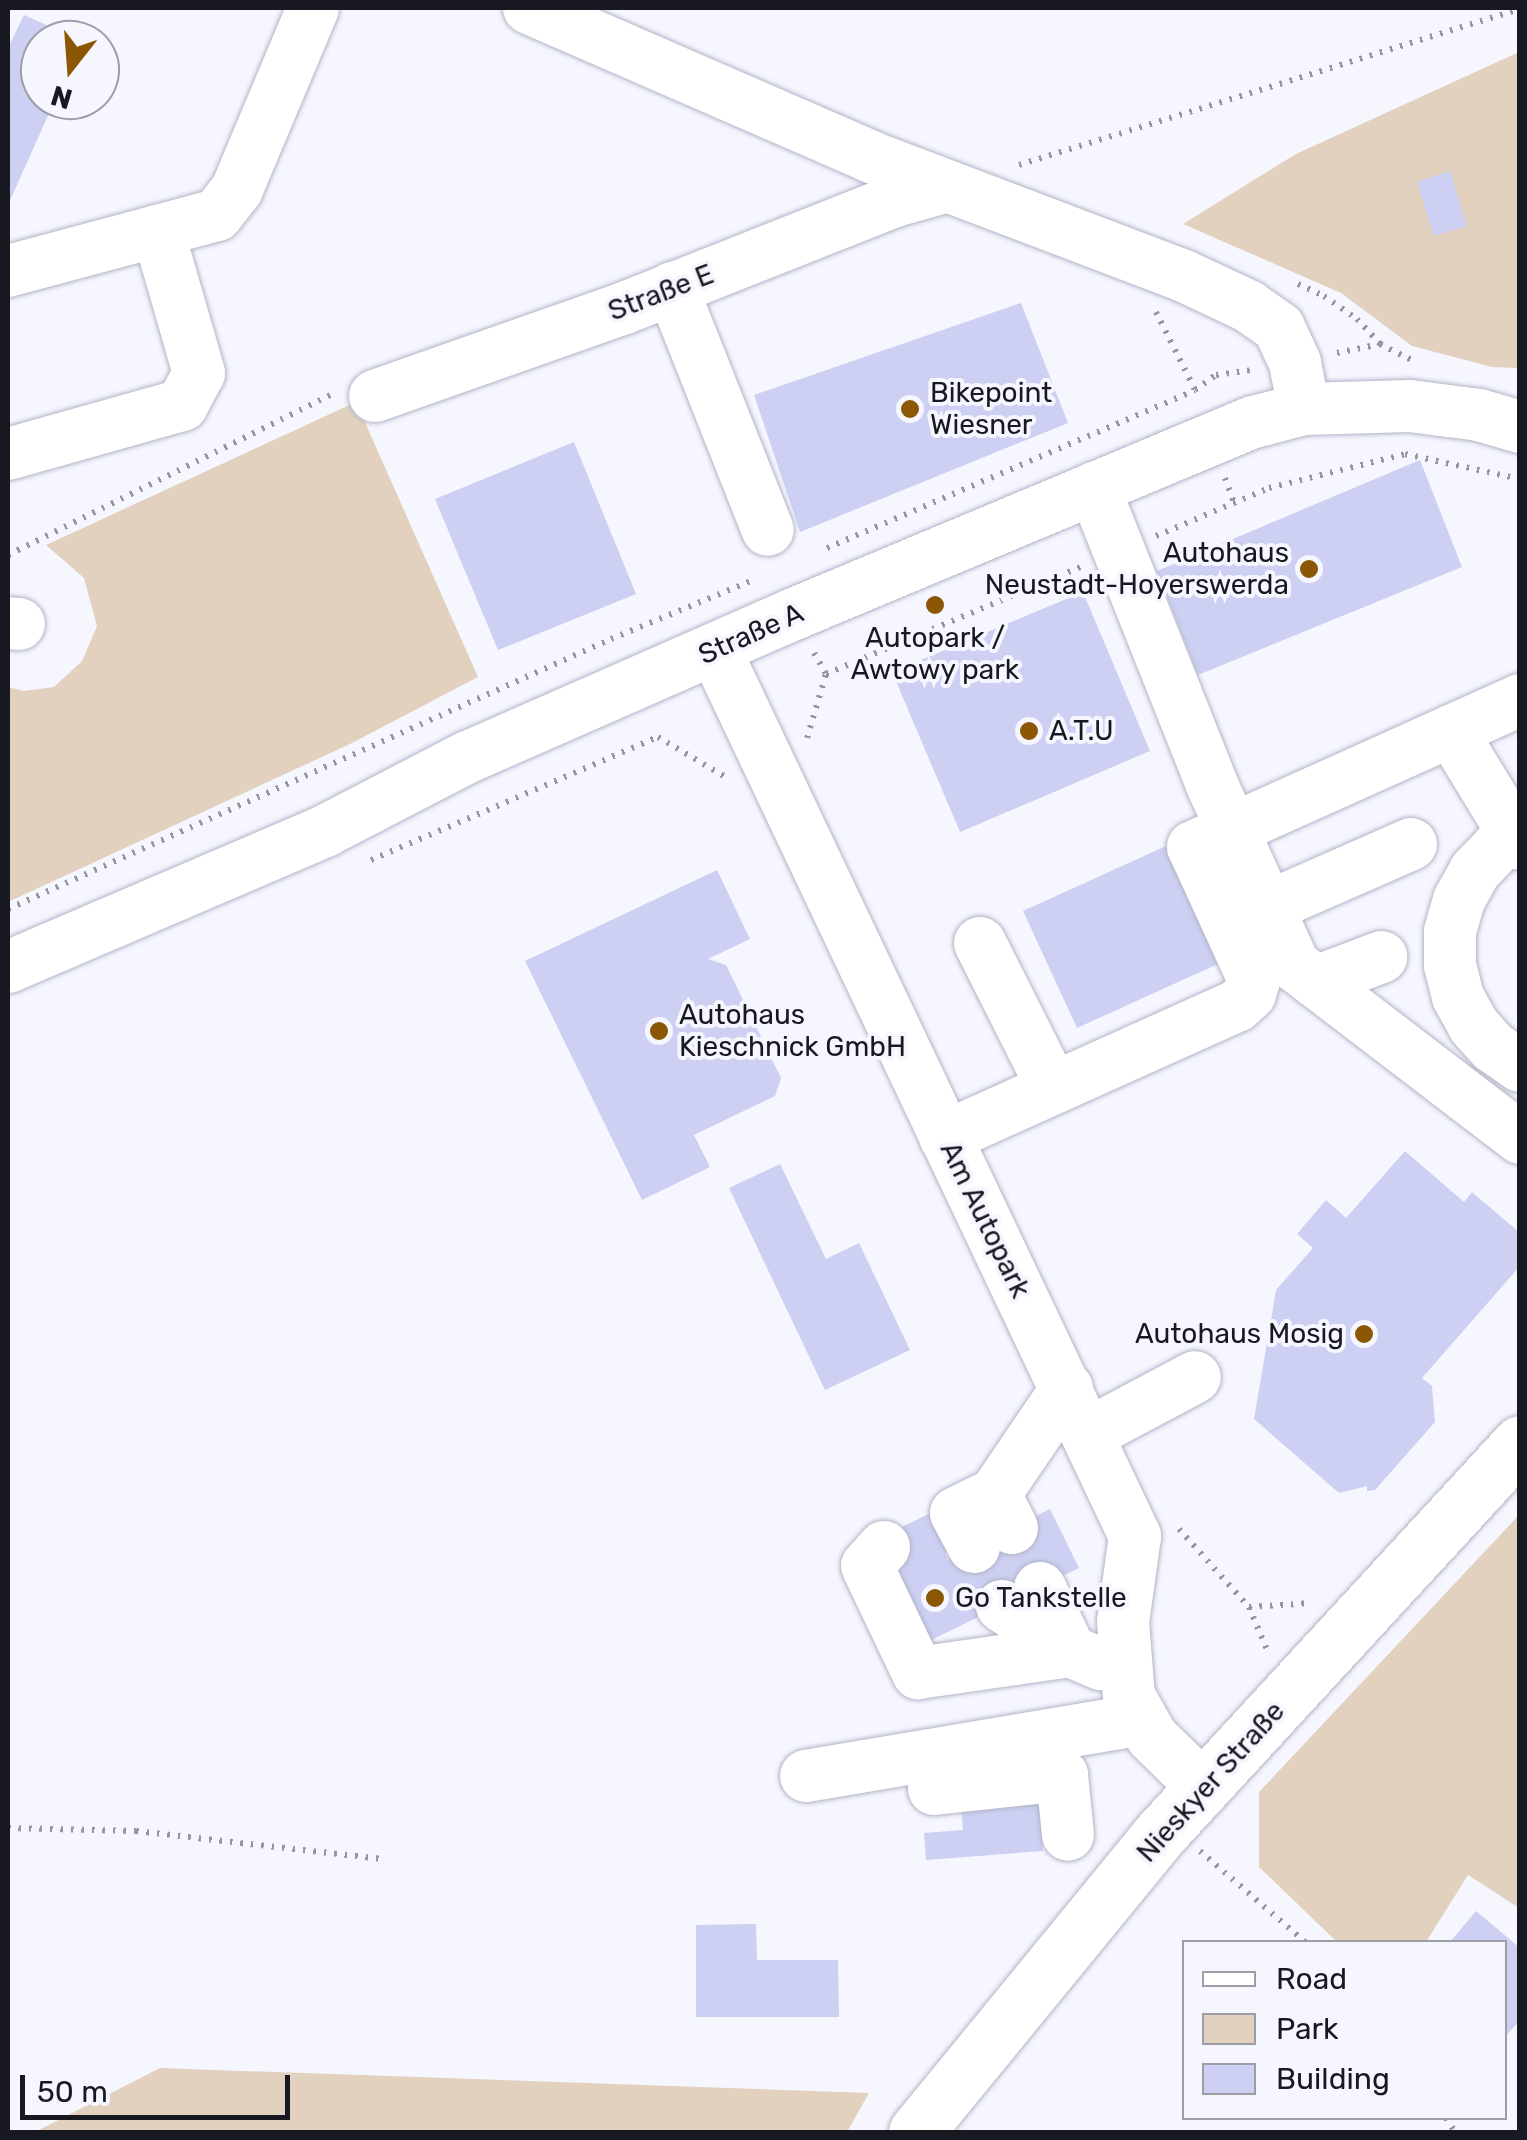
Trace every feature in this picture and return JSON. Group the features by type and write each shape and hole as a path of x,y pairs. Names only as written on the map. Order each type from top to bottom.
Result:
{"main road":[{"name":"Nieskyer Straße","path":"916,2132 1167,1827 1520,1443"}],"street":[{"path":"8,271 216,215 237,189 314,8"},
{"path":"529,8 944,187 1184,276 1248,306 1279,328 1295,363 1304,409"},
{"name":"Straße E","path":"376,396 672,288 895,200 944,187"},
{"path":"8,454 182,405 199,373 158,231"},
{"path":"672,288 768,530"},
{"name":"Straße A","path":"8,967 325,831 468,757 1212,437 1304,409 1410,406 1480,415 1520,426"},
{"path":"1094,488 1233,829 1294,965 1520,1138"},
{"name":"Am Autopark","path":"715,650 1135,1536 1123,1622 1131,1696"},
{"path":"945,1136 1237,1006 1250,994 1254,980 1193,847 1520,700"},
{"path":"1452,731 1518,838 1475,870 1459,900 1450,932 1450,965 1458,997 1474,1026 1493,1047 1520,1066"},
{"path":"1270,906 1412,844"},
{"path":"980,943 1053,1088"},
{"path":"1316,982 1381,956"},
{"path":"976,1520 1077,1411 1194,1376"},
{"path":"884,1547 866,1566 918,1673 1070,1651"},
{"path":"1021,1597 1070,1651 1131,1696 1204,1788"},
{"path":"934,1788 1131,1696"},
{"path":"806,1776 934,1788 1062,1776 1068,1834"}],"path":[{"path":"944,187 1520,9"},
{"path":"8,555 344,389 376,396"},
{"path":"414,842 658,736 734,782 804,750 826,674 1268,488 1406,454 1520,478"},
{"path":"1174,1520 1182,1536 1249,1607 1269,1655"},
{"path":"1249,1607 1319,1602"},
{"path":"1167,1827 1304,1940"},
{"path":"8,1828 136,1831 380,1859"}],"green space":[{"path":"1519,52 1519,368 1492,367 1412,346 1341,293 1183,224 1296,154"},
{"path":"356,402 478,677 350,744 8,902 8,687 24,691 54,687 82,661 97,626 84,578 46,545"},
{"path":"1519,1515 1519,1908 1468,1875 1427,1940 1335,1940 1259,1867 1259,1792"},
{"path":"160,2068 869,2093 847,2132 35,2132"}],"building":[{"path":"20,23 20,120 46,120 8,205 8,48"},
{"path":"1450,171 1467,226 1434,236 1417,182"},
{"name":"Bikepoint Wiesner","path":"1021,303 1068,423 800,532 754,395"},
{"path":"574,442 636,594 498,650 435,499"},
{"name":"Autohaus Neustadt-Hoyerswerda","path":"1420,460 1462,567 1198,675 1157,571"},
{"name":"A.T.U","path":"1083,592 1150,751 960,832 892,672"},
{"path":"1177,841 1231,958 1077,1028 1023,911"},
{"name":"Autohaus Kieschnick GmbH","path":"717,870 750,939 708,959 726,965 781,1078 775,1096 694,1135 710,1167 642,1200 525,961"},
{"name":"Autohaus Mosig","path":"1405,1151 1464,1202 1472,1192 1520,1233 1520,1266 1422,1378 1432,1386 1435,1422 1375,1490 1367,1491 1367,1486 1339,1493 1254,1419 1276,1290 1313,1248 1297,1234 1326,1200 1346,1218"},
{"path":"780,1164 826,1259 859,1243 910,1350 825,1390 729,1188"},
{"path":"939,1509 958,1547 945,1553 948,1560 1050,1509 1079,1568 925,1643 879,1538"},
{"path":"1039,1797 1043,1851 926,1860 924,1833 963,1830 961,1802"},
{"path":"1476,1911 1520,1948 1520,2020 1507,2035 1507,1940 1452,1940"},
{"path":"756,1924 757,1960 838,1960 839,2017 696,2017 696,1925"}],"place":[{"name":"Bikepoint Wiesner","path":"910,409"},
{"name":"Autohaus Neustadt-Hoyerswerda","path":"1309,569"},
{"name":"Autopark / Awtowy park","path":"935,605"},
{"name":"A.T.U","path":"1029,731"},
{"name":"Autohaus Kieschnick GmbH","path":"659,1031"},
{"name":"Autohaus Mosig","path":"1364,1334"},
{"name":"Go Tankstelle","path":"935,1598"}]}
